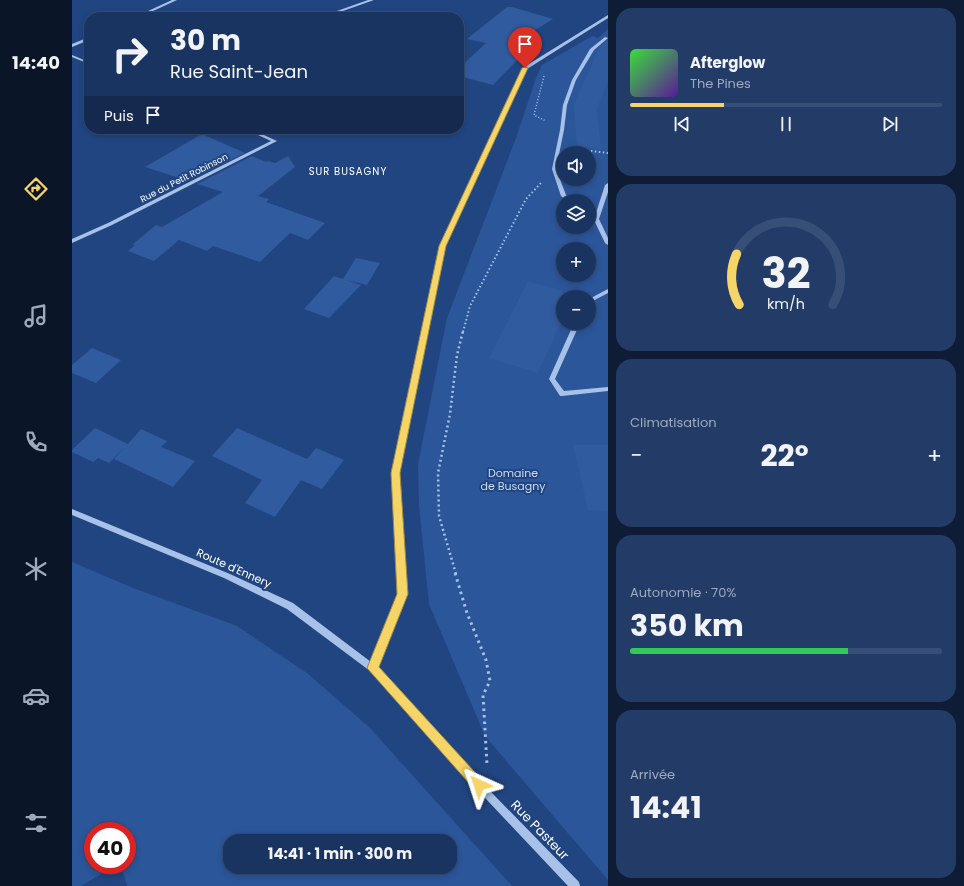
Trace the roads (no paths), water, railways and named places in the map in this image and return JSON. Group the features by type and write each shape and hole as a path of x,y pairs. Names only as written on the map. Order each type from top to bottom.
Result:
{"street":[{"path":"148,12 175,0"},
{"path":"337,12 372,0"},
{"path":"373,668 403,594 395,473 443,246 525,68 608,16"},
{"path":"563,194 554,170 565,104 574,80 592,49 606,38"},
{"path":"72,46 84,40"},
{"path":"72,56 84,61"},
{"name":"Rue du Petit Robinson","path":"72,241 110,224 275,141 259,134"},
{"path":"608,185 596,219 608,243"},
{"path":"596,297 608,291"},
{"path":"574,330 552,379 562,394 608,389"},
{"name":"Route d'Ennery","path":"72,512 227,576 290,606 373,668"},
{"name":"Rue Pasteur","path":"373,668 490,797 575,886"}],"district":[{"name":"SUR BUSAGNY","path":"348,171"}],"park label":[{"name":"Domaine de Busagny","path":"513,479"}]}
